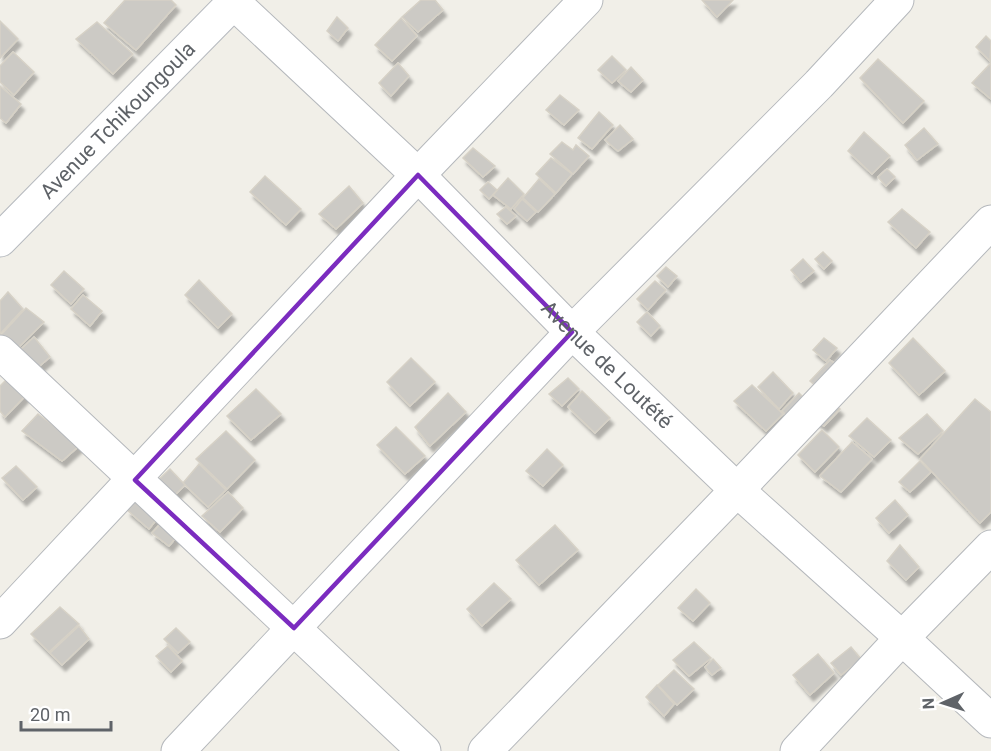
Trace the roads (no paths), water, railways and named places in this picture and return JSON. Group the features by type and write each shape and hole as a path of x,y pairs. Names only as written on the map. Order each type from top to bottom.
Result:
{"street":[{"path":"0,622 418,175 586,0"},
{"path":"178,751 572,332 819,84 897,0"},
{"name":"Avenue de Loutété","path":"233,1 418,175 572,332 737,490 991,721"},
{"name":"Avenue Tchikoungoula","path":"0,240 233,1"},
{"path":"486,751 991,222"},
{"path":"0,352 424,751"},
{"path":"797,751 991,547"}]}
